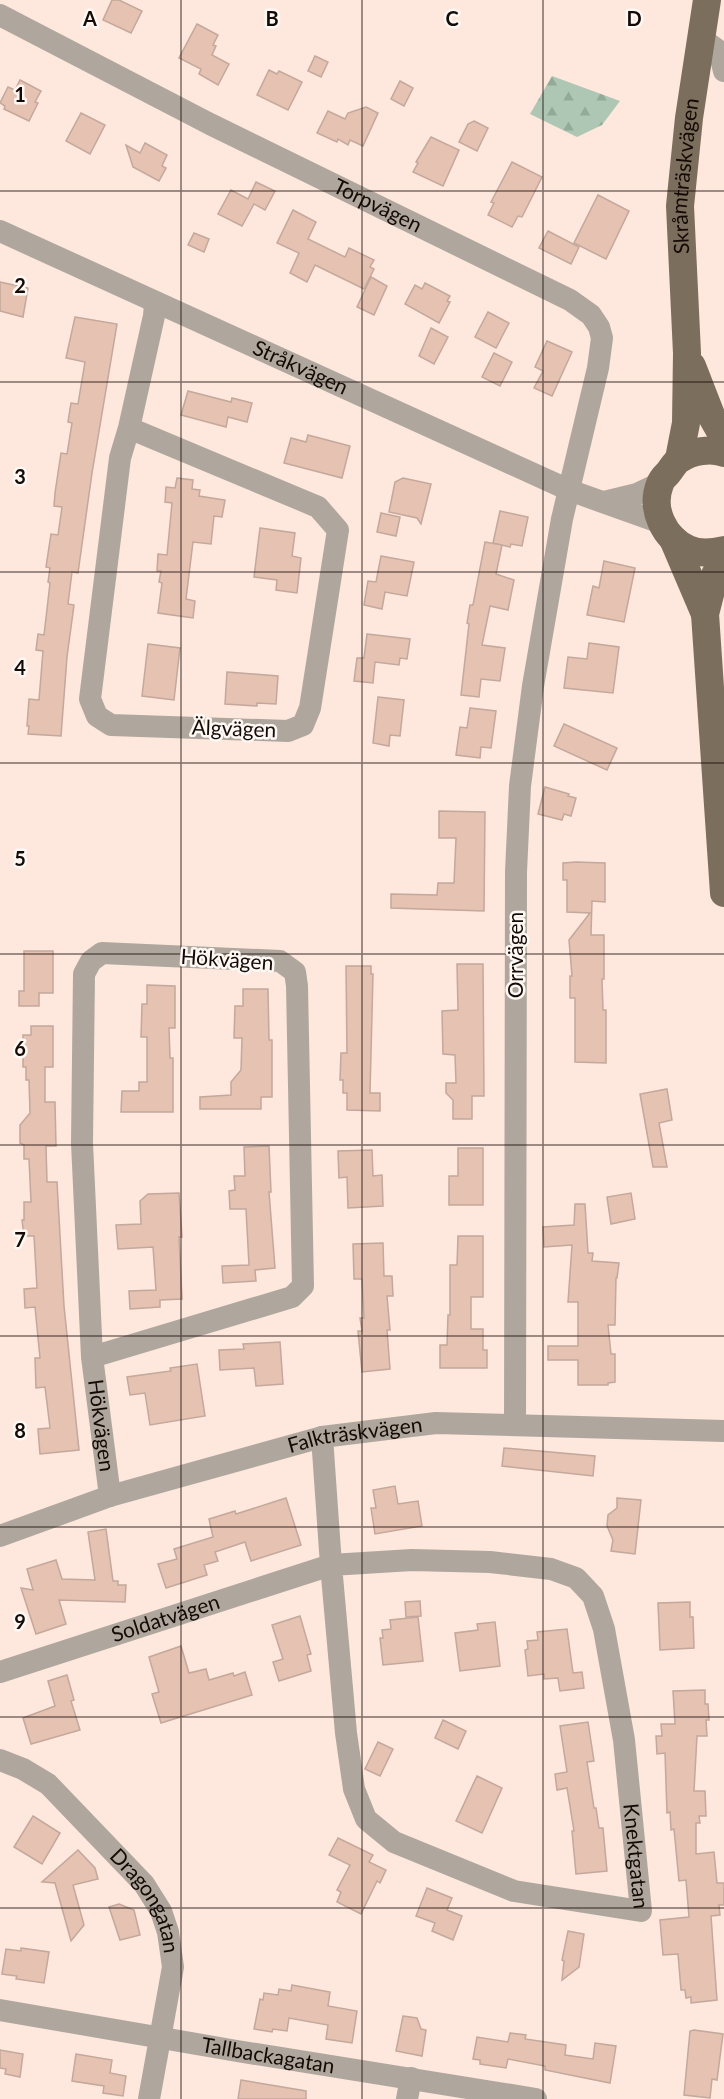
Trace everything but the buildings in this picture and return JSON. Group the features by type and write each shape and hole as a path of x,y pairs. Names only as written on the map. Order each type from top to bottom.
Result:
{"main road":[{"name":"Skråmträskvägen","path":"679,459 686,423 687,353 680,206 689,118 706,0"},
{"name":"Skråmträskvägen","path":"687,353 711,415 724,438"},
{"path":"705,614 667,531 657,503 660,483 679,459 698,451 724,453"},
{"path":"667,531 689,550 708,554 724,550"},
{"path":"724,556 715,575 705,614 724,893"}],"street":[{"name":"Torpvägen","path":"0,15 210,124 582,307 599,327 602,338 598,368 569,490"},
{"path":"700,37 719,51 724,71"},
{"name":"Stråkvägen","path":"0,231 569,490 667,531"},
{"name":"Älgvägen","path":"129,428 318,507 338,530 310,708 303,725 288,731 111,725 97,716 90,699 120,458 129,428 155,303"},
{"path":"602,502 637,494 660,483"},
{"name":"Orrvägen","path":"515,1424 516,872 520,786 533,686 569,490"},
{"name":"Hökvägen","path":"92,1357 292,1298 303,1286 297,986 295,972 280,961 102,953 91,961 84,974 82,1143 92,1357 110,1496"},
{"name":"Falkträskvägen","path":"0,1536 110,1496 322,1437 436,1424 515,1424 724,1431"},
{"name":"Knektgatan","path":"322,1437 331,1565 347,1744 354,1789 366,1819 394,1842 514,1891 641,1911 624,1740 604,1629 593,1596 576,1578 551,1569 530,1566 490,1562 412,1560 331,1565"},
{"name":"Soldatvägen","path":"0,1672 331,1565"},
{"name":"Dragongatan","path":"0,1760 23,1769 48,1784 144,1884 161,1911 168,1932 173,1967 149,2099"},
{"name":"Tallbackagatan","path":"0,2010 161,2038 409,2088 536,2099"}],"green space":[{"path":"552,76 620,101 602,125 577,137 530,114"}]}
